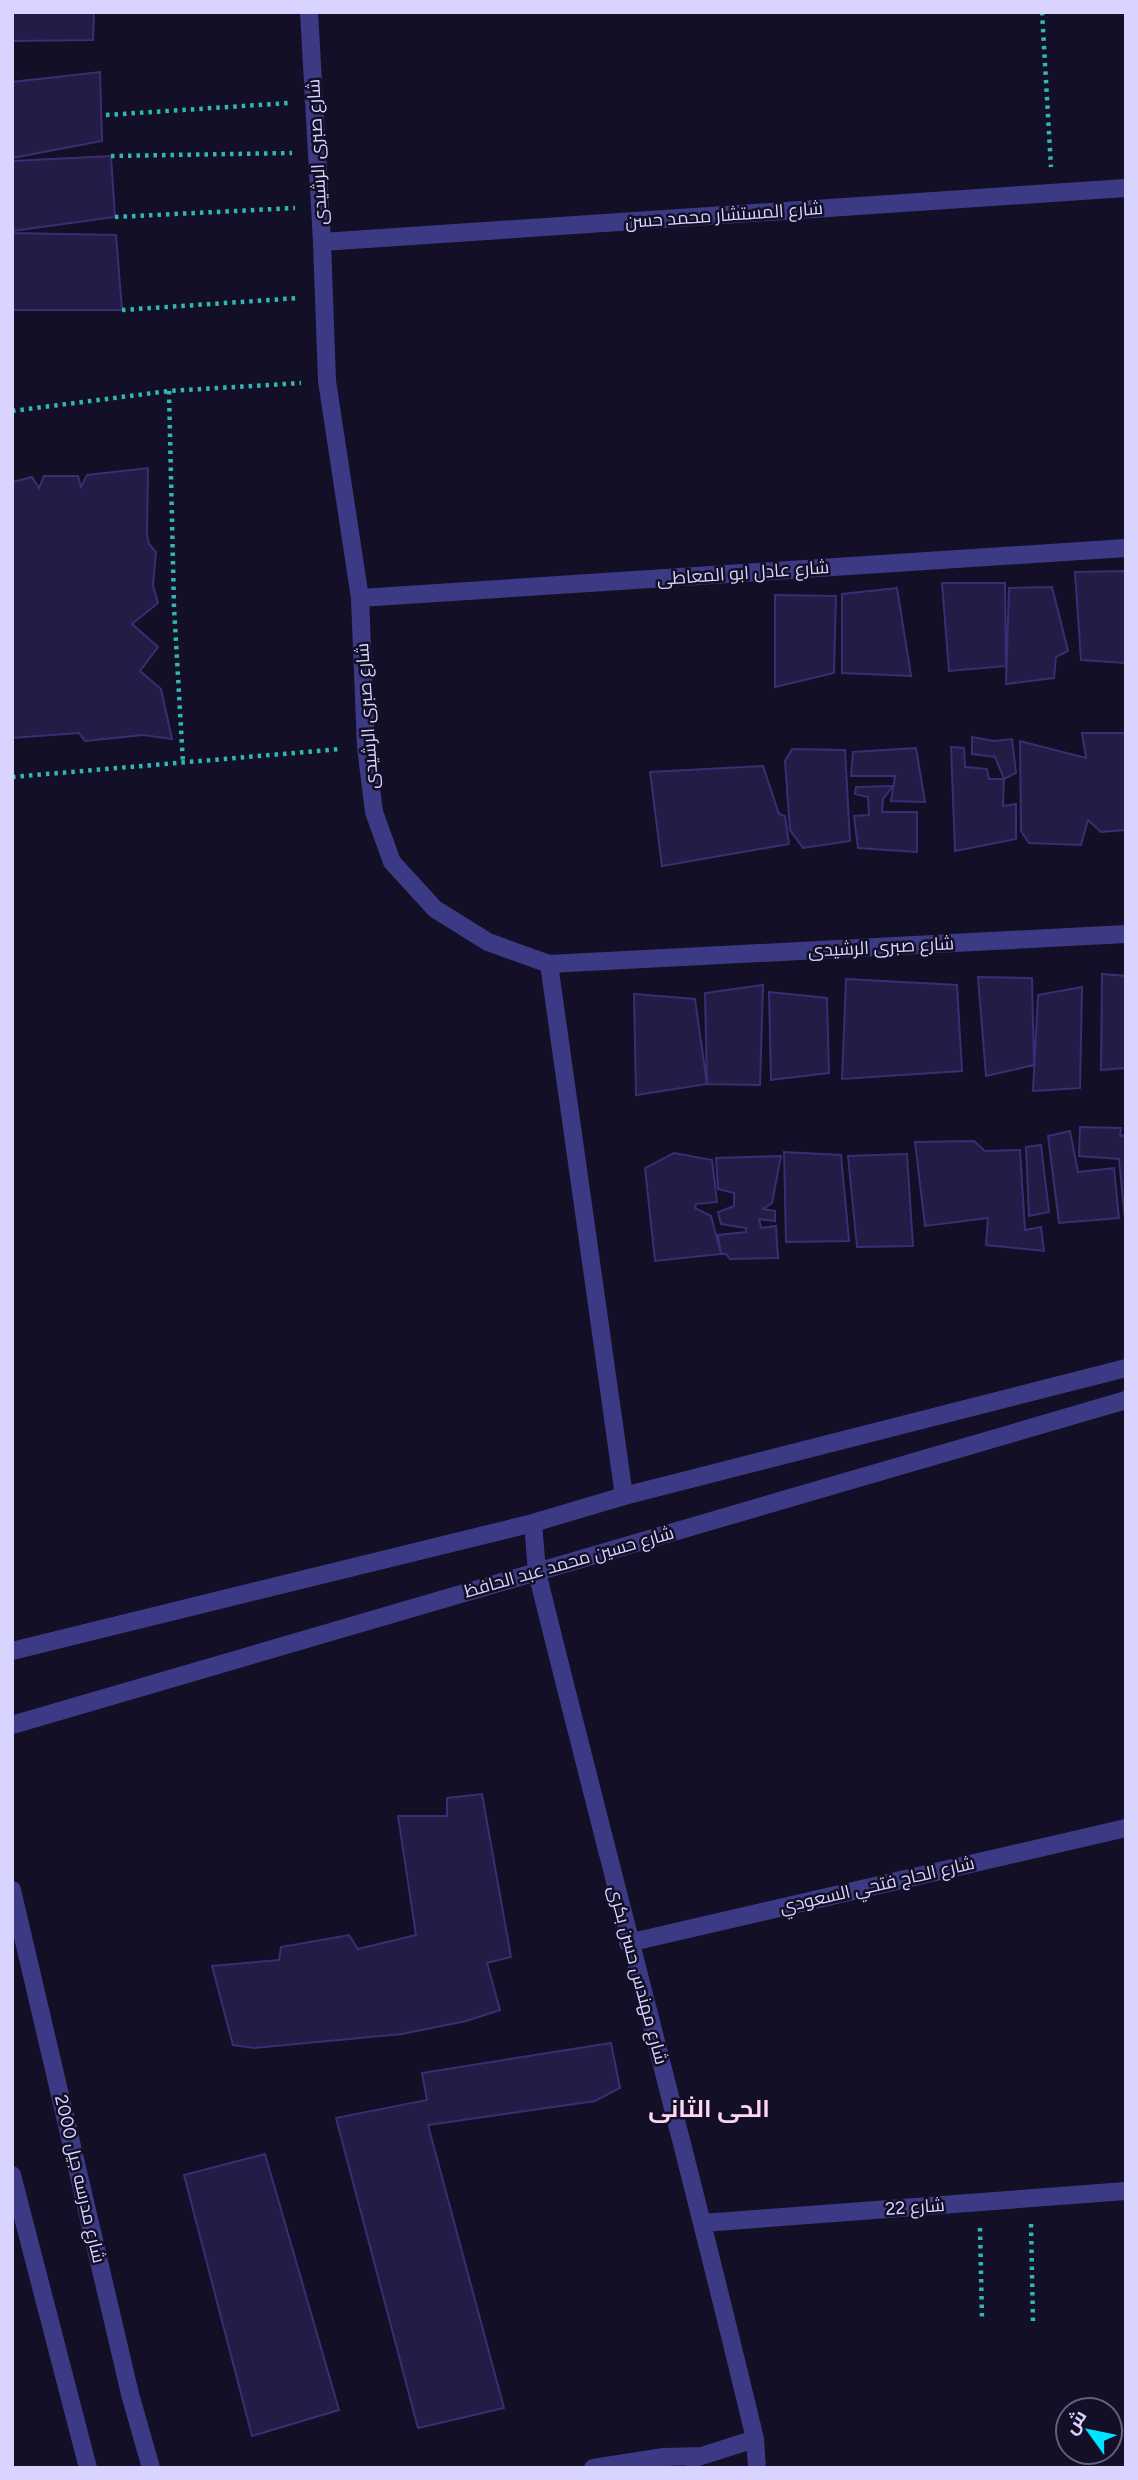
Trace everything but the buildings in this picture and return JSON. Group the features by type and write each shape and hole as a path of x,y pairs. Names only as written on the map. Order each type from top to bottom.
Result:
{"street":[{"name":"شارع صبرى الرشيدى","path":"309,12 327,381 360,598 366,747 374,812 392,862 435,909 488,942 549,964 1126,934"},
{"name":"شارع المستشار محمد حسن","path":"322,242 1126,188"},
{"name":"شارع عادل ابو المعاطى","path":"360,598 1126,548"},
{"path":"549,964 624,1496"},
{"path":"12,1651 533,1523 624,1496 1126,1368"},
{"name":"شارع حسين محمد عبد الحافظ","path":"12,1725 1126,1400"},
{"name":"شارع مهندس حسن بكرى","path":"533,1523 537,1572 628,1943 703,2223 755,2440 757,2468"},
{"name":"شارع الحاج فتحي السعودي","path":"628,1943 1126,1828"},
{"name":"شارع مدرسه جيل 2000","path":"12,1890 130,2394 151,2468"},
{"path":"12,2175 88,2468"},
{"name":"شارع 22","path":"703,2223 1126,2191"},
{"path":"666,2468 755,2440"},
{"path":"593,2468 657,2458 702,2456"}],"path":[{"path":"1042,12 1053,193"},
{"path":"106,115 314,102"},
{"path":"111,156 317,153"},
{"path":"116,217 320,206"},
{"path":"122,310 324,297"},
{"path":"12,411 169,391 327,381"},
{"path":"169,391 174,607 183,763"},
{"path":"12,777 366,747"},
{"path":"1030,2198 1033,2322"},
{"path":"979,2202 982,2318"}],"district":[{"name":"الحى الثانى","path":"709,2108"}]}
